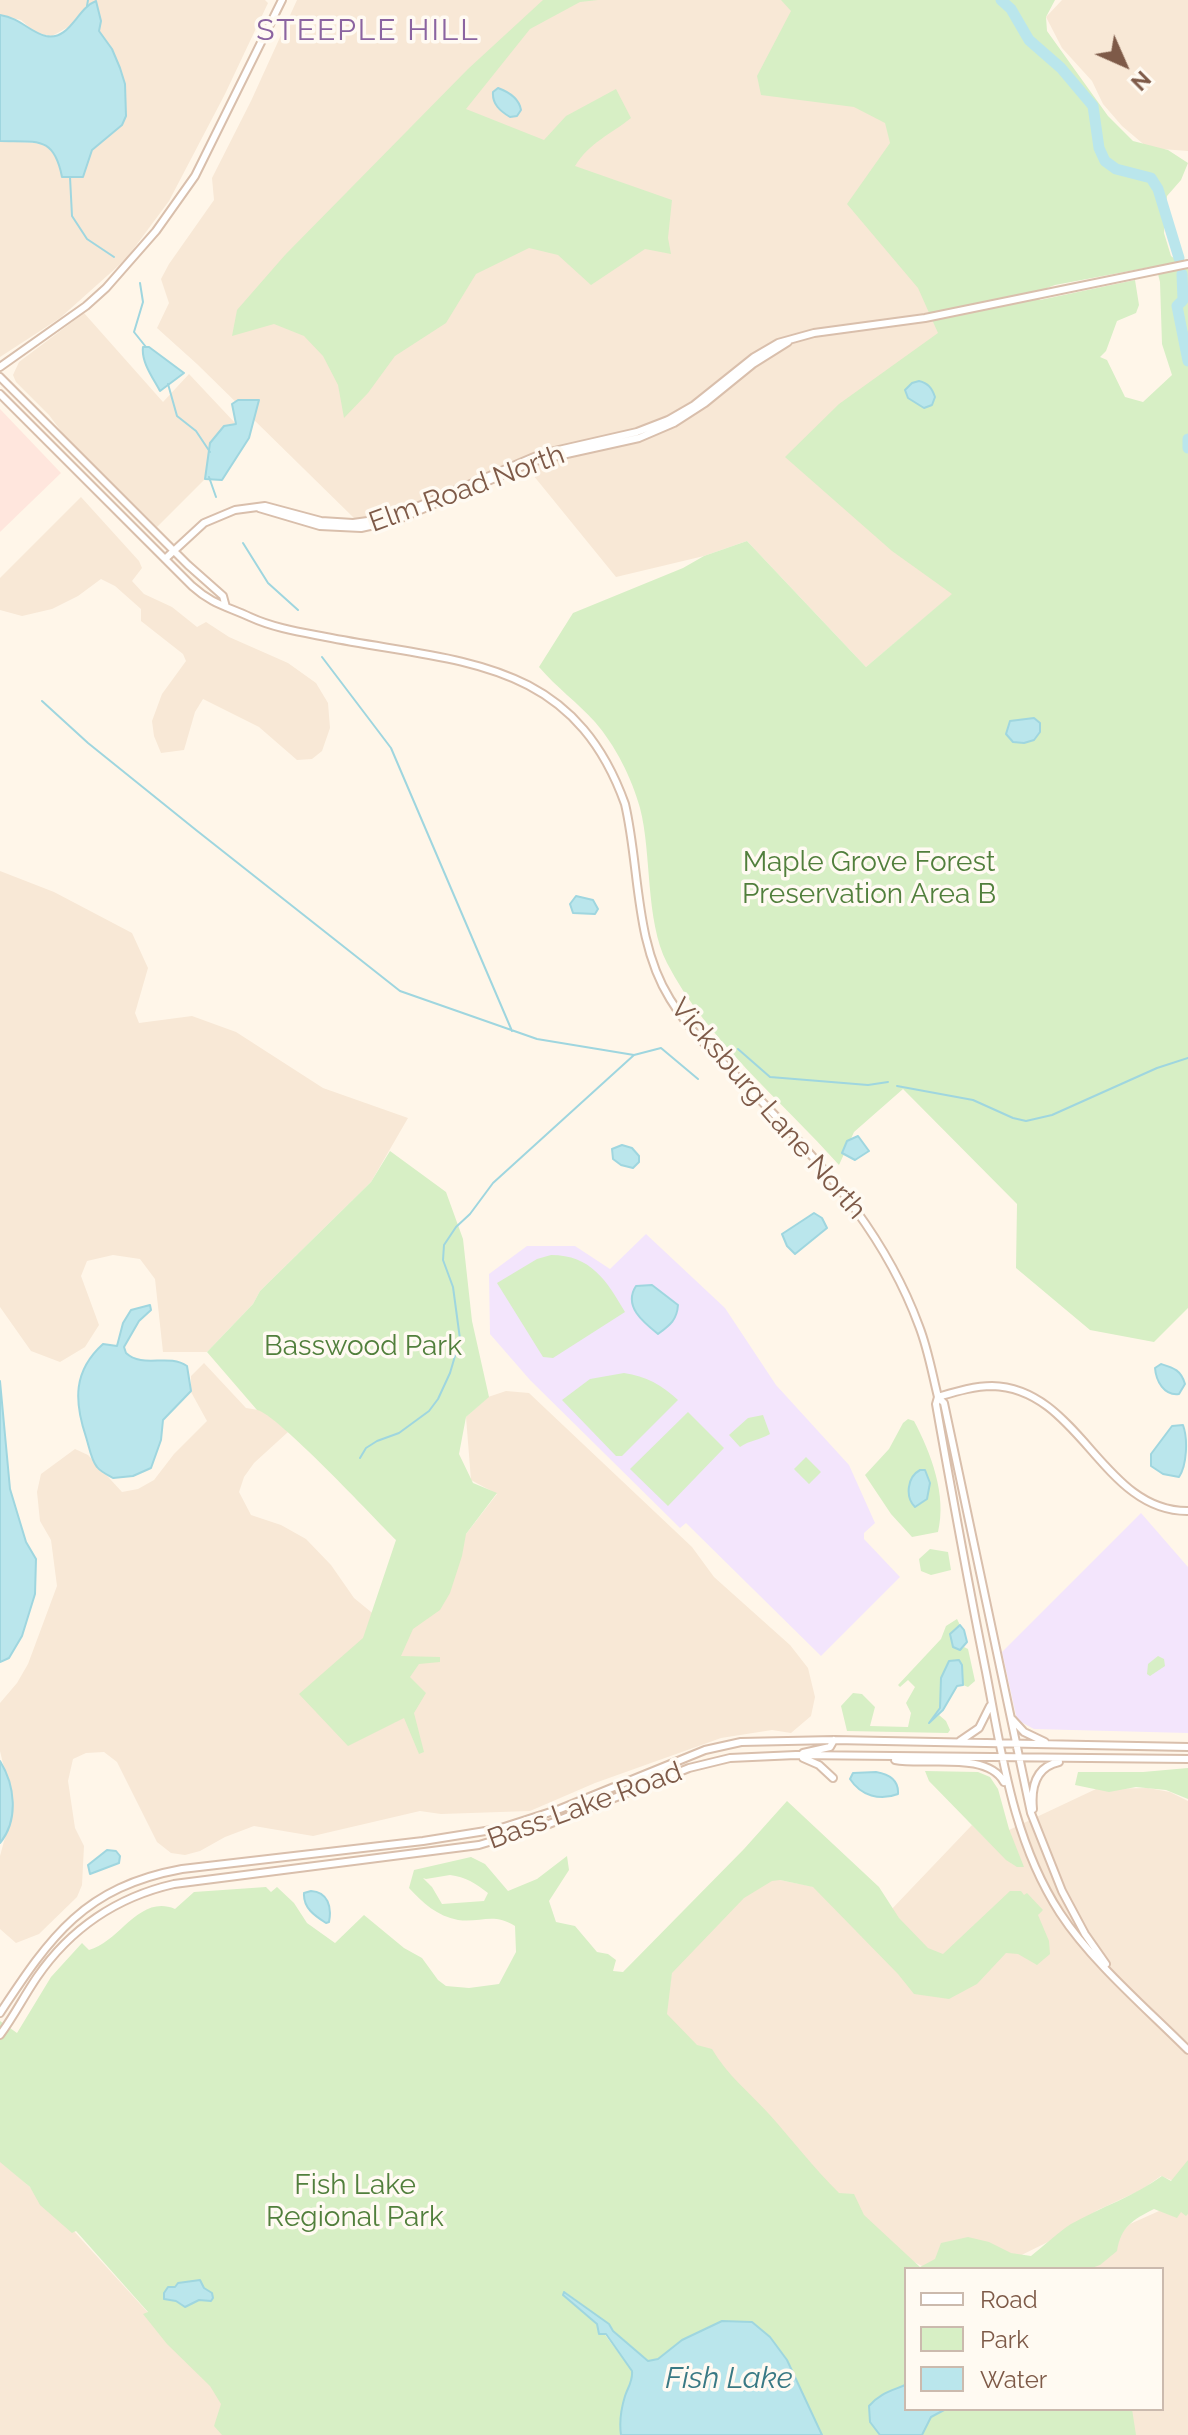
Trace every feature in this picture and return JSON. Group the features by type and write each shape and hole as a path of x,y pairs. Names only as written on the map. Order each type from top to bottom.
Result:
{"main road":[{"path":"0,367 86,306 156,231 195,176 282,0"},
{"name":"Elm Road North","path":"165,559 204,523 235,510 265,506 304,518 336,523 391,517 524,459 637,432 668,420 778,343 814,333 925,318 1188,264"},
{"name":"Vicksburg Lane North","path":"0,377 223,596 226,607"},
{"name":"Vicksburg Lane North","path":"0,394 165,559 217,606 294,631 498,670 539,691 576,719 607,762 625,804 648,948 663,987 682,1017 829,1173 885,1251 905,1290 920,1328 938,1397 944,1403 1018,1758 1035,1824"},
{"path":"938,1397 992,1386 1032,1396 1054,1411 1139,1497 1164,1508 1188,1511"},
{"name":"Vicksburg Lane North","path":"938,1397 936,1404 956,1519 999,1743 1027,1849 1050,1896 1079,1940 1115,1977"},
{"path":"958,1742 979,1728 992,1702"},
{"path":"1010,1716 1024,1732 1048,1743"},
{"path":"796,1755 830,1747 834,1740"},
{"name":"Bass Lake Road","path":"0,2013 34,1960 65,1926 110,1894 147,1878 182,1869 473,1834 550,1813 705,1750 741,1742 834,1740 1188,1747"},
{"path":"1178,1747 1188,1741"},
{"path":"796,1755 819,1765 833,1778"},
{"name":"Bass Lake Road","path":"0,2035 57,1951 95,1918 137,1894 186,1881 479,1845 549,1824 702,1763 740,1757 1188,1759"},
{"path":"880,1757 908,1762 980,1763 997,1772 1009,1789"},
{"path":"1072,1759 1052,1763 1036,1778 1032,1793 1035,1824 1050,1867 1069,1906 1115,1977 1188,2050"}],"shaded area":[{"path":"0,0 265,0 268,3 169,201 126,259 60,318 0,357 0,141 50,147 58,155 63,177 86,165 92,150 106,137 125,108 125,84 112,49 98,31 99,9 90,3 70,26 52,36 36,33 21,20 0,15"},
{"path":"297,0 943,0 998,291 953,594 866,667 747,541 704,556 616,577 520,459 395,512 356,520 157,328 169,303 161,279 214,200 212,178"},
{"path":"1062,0 1188,0 1188,151 1148,148 1122,126 1103,104 1092,81 1062,48 1046,17"},
{"path":"84,313 163,402 189,374 236,424 210,443 205,479 157,527 64,435 13,375 19,362"},
{"path":"0,409 61,473 0,532"},
{"path":"81,497 139,561 142,568 132,581 144,594 172,607 197,627 206,622 229,637 288,663 316,683 328,703 330,728 322,751 312,759 297,760 259,727 203,699 195,712 184,750 161,753 152,721 162,694 186,661 183,654 141,621 141,609 115,586 101,579 78,596 52,609 22,616 0,610 0,578"},
{"path":"0,871 54,892 132,933 148,968 135,1013 139,1023 192,1016 236,1032 323,1088 408,1118 371,1182 260,1291 253,1304 207,1352 163,1352 155,1279 140,1259 113,1255 87,1261 81,1276 99,1325 85,1347 60,1362 31,1351 0,1307"},
{"path":"646,1234 725,1308 776,1385 849,1465 875,1523 864,1533 864,1539 900,1577 821,1656 686,1523 680,1528 530,1380 490,1334 489,1274 527,1246 575,1246 610,1269"},
{"path":"204,1363 246,1408 265,1411 288,1432 254,1463 244,1477 239,1492 251,1515 281,1525 306,1539 331,1565 354,1598 382,1621 466,1534 497,1494 471,1480 466,1417 488,1397 506,1391 529,1393 692,1547 714,1577 790,1645 808,1668 815,1697 811,1716 791,1733 772,1730 721,1738 595,1783 530,1811 441,1814 420,1811 313,1836 254,1826 185,1855 171,1853 157,1842 117,1762 104,1752 86,1753 73,1759 68,1781 75,1828 84,1846 82,1885 77,1897 39,1934 16,1943 0,1929 0,1856 7,1830 6,1776 0,1751 0,1703 28,1664 57,1586 51,1540 40,1521 37,1492 41,1474 75,1449 88,1455 122,1492 138,1489 154,1480 174,1454 207,1421 191,1392 191,1376"},
{"path":"1141,1513 1188,1567 1188,1733 1034,1729 1017,1720 1002,1652"},
{"path":"1148,1788 1170,1792 1188,1801 1188,2196 1186,2186 1161,2176 1141,2190 1098,2210 1052,2240 997,2267 924,2267 892,2251 666,2016 673,1962 737,1897 775,1879 820,1888 889,1912 972,1825 991,1844 1009,1830 1096,1789"},
{"path":"0,2160 52,2207 232,2405 222,2435 0,2435"},
{"path":"1159,2211 1188,2211 1188,2435 1091,2435 1057,2411 1164,2411 1164,2267 1088,2267 1130,2224"}],"green space":[{"path":"543,0 598,0 580,2 530,29 466,109 544,140 566,116 616,89 631,118 594,145 575,166 672,200 668,238 671,254 645,249 591,285 558,255 529,248 476,274 446,323 395,356 368,393 344,418 338,385 323,356 304,336 274,324 232,336 237,310 285,255 468,69"},
{"name":"Maple Grove Forest Preservation Area B","path":"781,0 1055,0 1046,17 1047,31 1108,116 1133,141 1168,150 1188,163 1181,180 1167,196 1164,233 1171,256 1188,269 1188,1308 1154,1342 1090,1330 1016,1268 1017,1204 903,1089 854,1132 839,1165 724,1044 683,991 660,946 652,907 644,826 622,762 595,722 539,667 573,613 683,568 704,556 747,541 866,667 952,594 892,551 785,457 839,404 938,333 918,288 847,204 890,143 885,123 854,107 761,95 757,76 791,11","holes":["1156,266 1160,282 1162,344 1172,375 1143,402 1125,397 1107,360 1100,357 1106,351 1117,321 1136,313 1139,305 1135,280 1040,300 1039,296 1055,285"]},
{"name":"Basswood Park","path":"390,1151 446,1192 463,1239 472,1321 489,1397 466,1417 459,1454 473,1483 497,1493 466,1534 450,1593 440,1610 413,1629 401,1656 440,1657 440,1662 419,1664 410,1677 426,1693 414,1713 424,1752 419,1754 404,1718 348,1746 299,1694 363,1638 396,1540 304,1447 257,1410 207,1352 253,1304 260,1291 371,1182"},
{"path":"551,1255 565,1256 587,1265 604,1280 625,1312 553,1358 543,1357 497,1283 537,1259"},
{"path":"624,1373 653,1382 678,1400 622,1456 616,1456 562,1400 590,1379"},
{"path":"688,1412 724,1448 668,1506 630,1469"},
{"path":"763,1415 770,1434 740,1447 729,1435 748,1418"},
{"path":"908,1419 914,1421 926,1447 936,1475 940,1504 938,1532 912,1537 891,1514 865,1475 889,1449"},
{"path":"806,1457 821,1472 809,1484 794,1469"},
{"path":"930,1549 948,1552 951,1570 931,1575 921,1571 919,1559"},
{"path":"957,1619 960,1625 950,1634 960,1650 964,1647 968,1649 975,1681 968,1687 963,1685 962,1665 940,1685 940,1708 929,1723 939,1715 946,1721 950,1730 948,1733 847,1731 841,1706 853,1693 862,1694 875,1707 870,1726 908,1727 911,1713 906,1703 915,1687 908,1680 900,1687 898,1685 941,1639 946,1626"},
{"path":"1158,1656 1164,1659 1165,1666 1150,1676 1147,1674 1148,1664"},
{"path":"1188,1768 1188,1799 1166,1790 1136,1787 1109,1792 1075,1785 1078,1772"},
{"path":"925,1771 978,1772 990,1777 998,1789 1024,1867 1017,1867 1006,1860 929,1781"},
{"name":"Fish Lake Regional Park","path":"787,1801 879,1887 899,1918 928,1948 943,1954 1010,1891 1027,1893 1043,1910 1038,1915 1049,1941 1050,1954 1037,1965 1018,1954 1006,1953 977,1984 949,1999 914,1994 813,1887 772,1881 744,1898 672,1973 667,2014 697,2045 712,2049 731,2075 830,2184 839,2193 854,2194 864,2215 920,2267 904,2267 904,2411 1132,2411 1136,2435 822,2435 797,2385 794,2372 722,2321 682,2340 658,2359 648,2361 609,2324 565,2292 563,2295 597,2324 632,2371 621,2410 621,2435 222,2435 214,2426 221,2404 210,2386 167,2344 143,2314 148,2312 76,2231 72,2233 40,2205 30,2187 0,2162 0,2021 17,2033 51,1977 82,1943 89,1950 100,1945 140,1913 162,1906 175,1909 194,1892 266,1887 271,1892 277,1887 294,1903 307,1923 335,1943 364,1915 404,1948 422,1958 446,1986 469,1988 499,1984 516,1952 515,1926 493,1919 458,1920 437,1912 409,1888 414,1870 471,1857 485,1864 508,1891 537,1879 567,1856 569,1870 549,1901 556,1922 575,1926 597,1952 608,1954 616,1960 613,1971 623,1972","holes":["450,1875 470,1881 488,1893 484,1901 442,1904 423,1878"]},
{"name":"Fish Lake Regional Park","path":"1188,2160 1188,2214 1186,2216 1181,2212 1177,2218 1154,2209 1140,2217 1125,2230 1117,2251 1100,2265 920,2267 935,2259 941,2243 968,2237 989,2242 1011,2253 1031,2256 1082,2218 1141,2190 1162,2176 1171,2181"}],"water":[{"path":"96,1 101,21 99,31 112,49 125,84 126,116 122,125 92,150 83,177 62,177 59,164 49,148 34,142 0,141 0,15 40,34 54,36 67,29"},
{"path":"498,88 516,99 521,110 517,116 510,117 497,107 493,92"},
{"path":"143,347 149,347 184,373 160,391 146,364"},
{"path":"919,381 929,386 935,397 932,405 924,408 908,398 905,390"},
{"path":"238,400 259,400 249,438 222,480 205,479 210,443 224,426 236,424 232,404"},
{"path":"1034,718 1040,723 1040,732 1034,740 1013,742 1006,734 1010,721"},
{"path":"576,896 593,900 598,909 595,914 573,913 570,904"},
{"path":"858,1136 869,1151 855,1160 842,1153 847,1141"},
{"path":"622,1145 632,1148 639,1156 639,1162 633,1168 613,1159 612,1149"},
{"path":"814,1213 822,1218 827,1228 795,1254 782,1234"},
{"path":"652,1285 678,1305 672,1322 658,1334 636,1313 632,1300 636,1286"},
{"path":"150,1305 151,1310 139,1321 124,1347 126,1353 140,1360 180,1362 187,1366 191,1391 163,1420 161,1440 151,1468 133,1476 113,1478 99,1469 92,1457 79,1411 81,1376 93,1354 103,1344 117,1346 123,1323 131,1310"},
{"path":"1161,1364 1173,1368 1181,1376 1185,1384 1179,1394 1169,1393 1159,1382 1155,1368"},
{"path":"0,1381 10,1489 26,1542 36,1559 35,1594 22,1636 9,1658 0,1662"},
{"path":"1183,1425 1186,1452 1182,1472 1179,1477 1163,1474 1151,1466 1151,1454 1172,1426"},
{"path":"925,1470 930,1483 927,1499 915,1507 909,1487 912,1477"},
{"path":"960,1625 967,1642 960,1650 953,1647 950,1634"},
{"path":"959,1660 963,1685 957,1686 943,1710 929,1723 940,1708 941,1678 949,1661"},
{"path":"0,1761 9,1781 13,1802 10,1824 0,1843"},
{"path":"876,1772 892,1778 898,1794 871,1796 850,1779 853,1773"},
{"path":"107,1850 116,1851 120,1856 119,1863 90,1874 88,1865"},
{"path":"311,1891 321,1894 328,1901 329,1922 326,1923 308,1907 304,1893"},
{"path":"200,2280 204,2288 212,2293 211,2301 199,2300 185,2307 176,2301 164,2299 168,2287"},
{"name":"Fish Lake","path":"564,2292 609,2324 648,2361 658,2359 682,2340 722,2321 752,2322 770,2337 787,2360 822,2435 621,2435 621,2410 632,2371 606,2334 599,2334 597,2324 563,2295"},
{"path":"904,2385 904,2411 942,2411 931,2417 922,2435 880,2435 870,2422 869,2406 882,2395"}],"waterway":[{"path":"87,6 88,0"},
{"path":"1001,0 1011,9 1029,40 1061,68 1093,106 1099,148 1105,161 1116,169 1151,178 1158,189 1179,258"},
{"path":"70,177 72,216 87,239 114,257"},
{"path":"1182,274 1183,300 1177,306 1188,361"},
{"path":"140,283 143,302 134,332 146,347"},
{"path":"168,384 177,416 196,431 210,452"},
{"path":"1188,439 1188,448"},
{"path":"209,477 216,497"},
{"path":"243,543 268,583 298,610"},
{"path":"322,657 391,748 512,1031"},
{"path":"42,701 88,743 400,991 537,1039 634,1055"},
{"path":"360,1458 366,1448 399,1433 429,1411 438,1399 460,1339 453,1287 443,1260 444,1245 493,1183 634,1055 661,1048 698,1079"},
{"path":"738,1049 770,1077 868,1085 888,1082"},
{"path":"897,1086 973,1100 1026,1121 1052,1115 1157,1068 1188,1058"}],"district":[{"name":"STEEPLE HILL","path":"368,31"}]}
